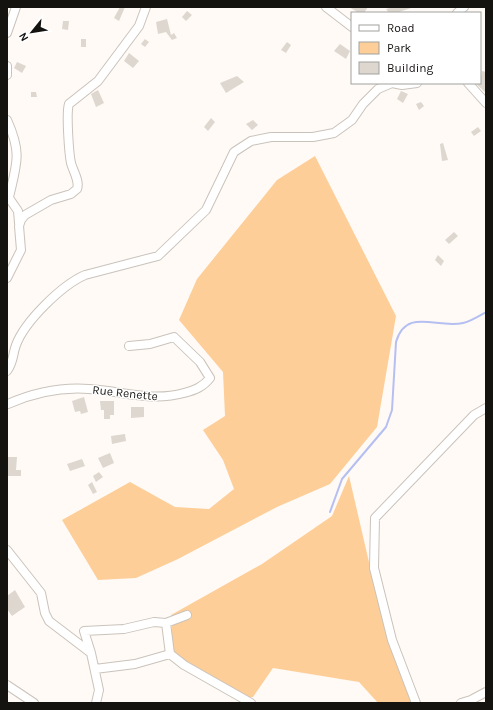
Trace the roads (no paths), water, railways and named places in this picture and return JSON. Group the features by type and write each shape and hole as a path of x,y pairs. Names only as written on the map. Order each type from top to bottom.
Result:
{"street":[{"path":"7,33 16,7"},
{"path":"19,226 21,220 26,215 52,200 71,194 77,189 77,181 71,164 69,150 67,108 71,101 92,87 98,81 139,26 146,7"},
{"path":"326,7 351,26"},
{"path":"7,66 7,75"},
{"path":"7,371 13,362 16,345 23,332 41,309 62,289 85,275 158,256 187,229 206,210 234,152 251,141 271,137 312,137 334,133 352,120 363,104 378,89 390,84"},
{"path":"397,84 410,84"},
{"path":"469,84 486,103"},
{"path":"7,120 13,132 18,163 8,196 18,211 21,250 7,278"},
{"name":"Rue Renette","path":"7,405 38,394 64,390 89,389 152,398 173,396 204,386 210,378 200,362 174,337 150,344 129,346"},
{"path":"416,703 392,640 374,568 375,518 474,415 486,408"},
{"path":"7,550 42,593 45,613 49,621 91,653"},
{"path":"96,703 99,690 91,653 84,632 124,629 154,622 166,623 187,615"},
{"path":"166,623 170,654 184,666 251,703"},
{"path":"95,669 135,664 170,654"},
{"path":"7,685 34,703"},
{"path":"460,703 472,700 486,692"}],"waterway":[{"path":"330,512 342,479 386,427 392,410 396,342 401,331 407,325 415,322 443,324 463,323 486,312"}]}
